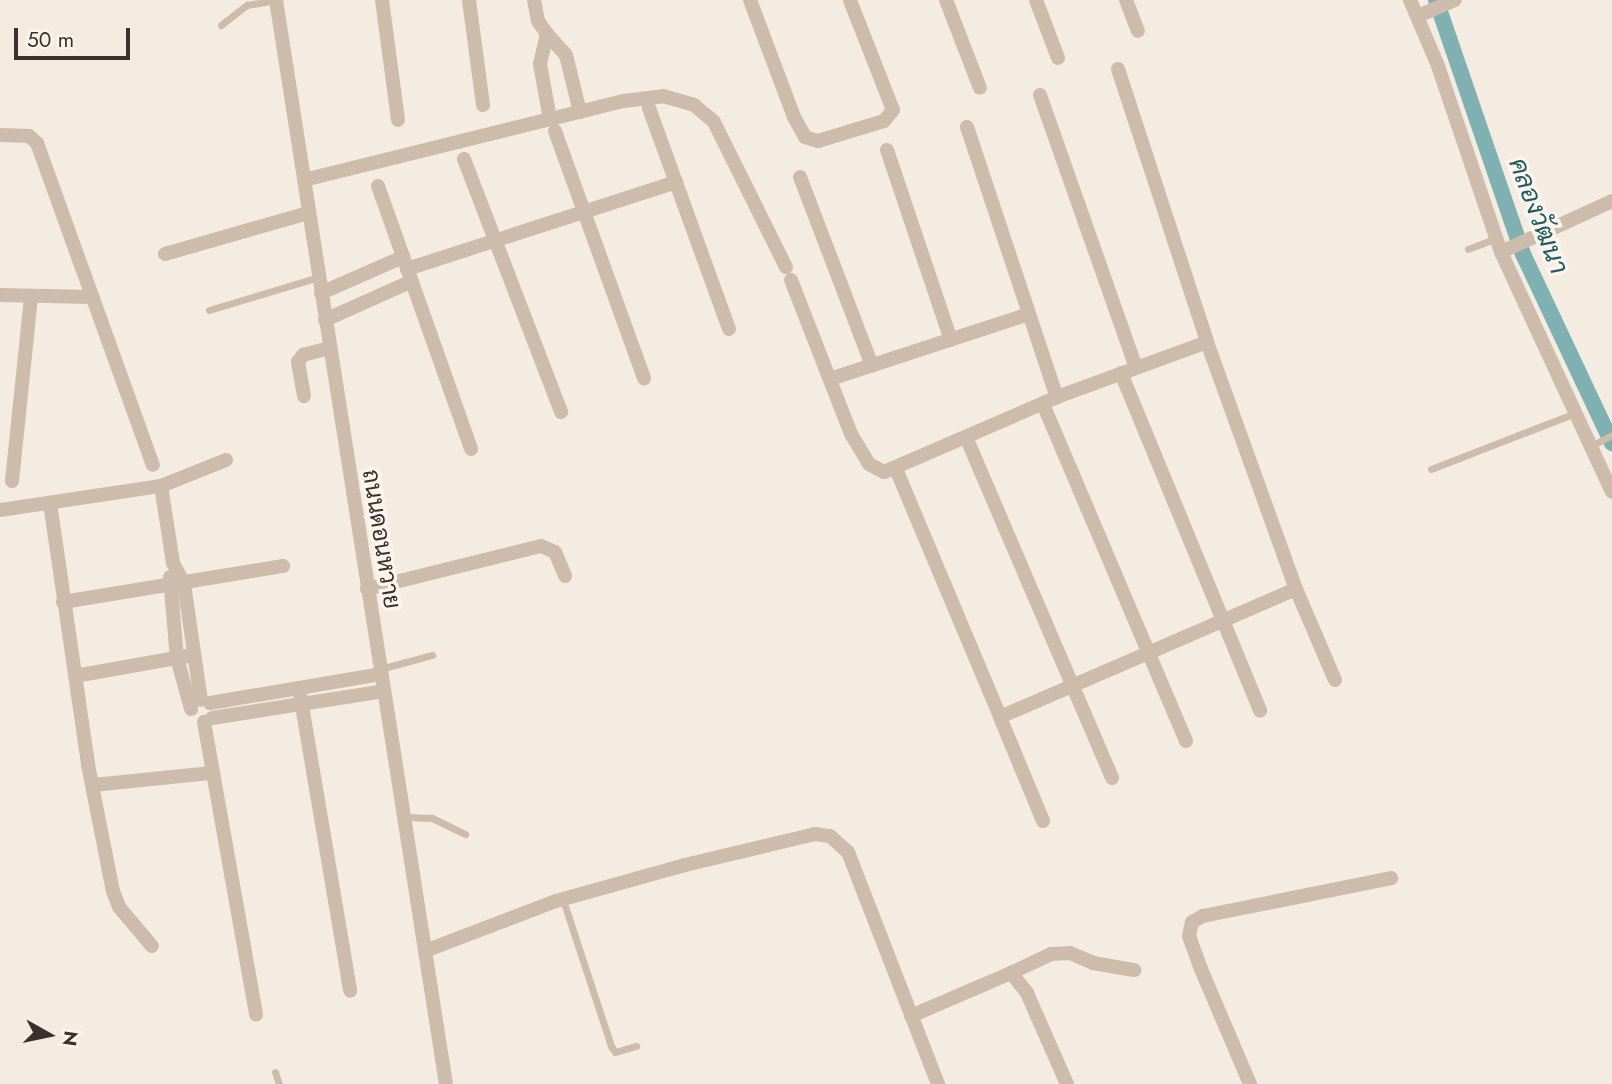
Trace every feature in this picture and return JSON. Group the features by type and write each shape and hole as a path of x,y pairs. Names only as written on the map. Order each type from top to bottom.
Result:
{"street":[{"name":"ถนนดอนหวาย","path":"276,0 446,1084"},
{"path":"382,0 398,120"},
{"path":"469,0 482,105"},
{"path":"534,0 538,21 566,54 580,112"},
{"path":"750,0 794,117 804,137 818,141 884,121 893,110 850,0"},
{"path":"946,0 981,88"},
{"path":"1036,0 1058,58"},
{"path":"1126,0 1138,31"},
{"path":"1410,0 1422,14 1502,246 1573,414 1594,444 1612,492"},
{"path":"1422,14 1453,1"},
{"path":"547,34 540,64 553,125 644,377"},
{"path":"1118,69 1207,342 1296,589 1335,680"},
{"path":"1040,94 1136,368"},
{"path":"304,180 553,125 580,112 649,96 685,101 704,112 725,143 788,273 861,454 877,470 896,469 1057,397 1207,342"},
{"path":"649,108 729,329"},
{"path":"967,127 1057,397"},
{"path":"0,135 29,136 37,143 153,465"},
{"path":"887,150 951,340"},
{"path":"464,159 561,412"},
{"path":"800,177 873,366"},
{"path":"321,293 407,269 676,182"},
{"path":"378,186 471,449"},
{"path":"1502,246 1535,238 1612,201"},
{"path":"165,254 308,213"},
{"path":"325,320 407,269"},
{"path":"0,295 92,297"},
{"path":"12,481 31,297"},
{"path":"830,379 1029,314"},
{"path":"304,396 298,362 303,355 330,348"},
{"path":"1121,373 1260,711"},
{"path":"1043,404 1186,741"},
{"path":"966,437 1112,778"},
{"path":"0,510 161,486 226,460"},
{"path":"896,469 1043,821"},
{"path":"161,486 173,563 184,584 212,773 256,1014"},
{"path":"50,503 93,785 119,907 152,946"},
{"path":"367,589 541,546 555,552 565,576"},
{"path":"173,563 168,587 177,658 204,710"},
{"path":"63,602 168,587 282,566"},
{"path":"1000,718 1296,589"},
{"path":"75,676 194,655"},
{"path":"204,710 380,671"},
{"path":"299,688 350,990"},
{"path":"204,710 302,704 384,691"},
{"path":"93,785 212,773"},
{"path":"425,951 562,899 685,865 815,834 830,836 848,852 939,1084"},
{"path":"1250,1084 1200,969 1189,936 1192,922 1203,916 1391,878"},
{"path":"911,1016 1051,954 1070,953 1093,963 1134,970"},
{"path":"1011,973 1027,993 1067,1084"}],"lane":[{"path":"221,25 247,5 276,0"},
{"path":"1468,249 1502,246"},
{"path":"209,310 319,277"},
{"path":"1431,469 1573,414"},
{"path":"1594,444 1612,435"},
{"path":"380,671 432,656"},
{"path":"405,817 432,818 465,834"},
{"path":"562,899 611,1046 615,1052 636,1046"},
{"path":"275,1072 279,1084"}],"waterway":[{"name":"คลองวัฒนา","path":"1436,0 1523,254 1612,443"}]}
